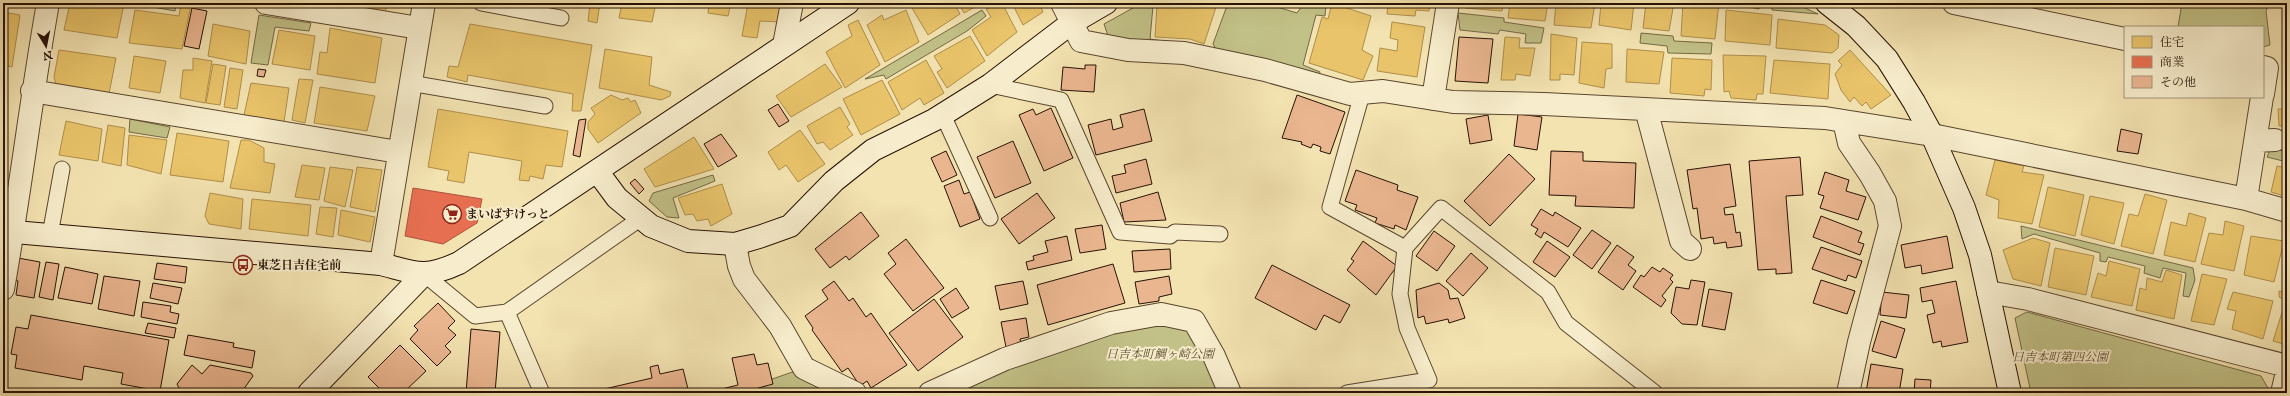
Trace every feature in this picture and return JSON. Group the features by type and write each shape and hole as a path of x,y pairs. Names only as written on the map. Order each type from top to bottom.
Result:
{"street":[{"path":"3,289 8,232 48,3"},
{"path":"266,3 419,28"},
{"path":"381,264 398,152 424,3"},
{"path":"784,46 792,3"},
{"path":"8,232 381,264 424,274 440,271 459,263 848,3"},
{"path":"1062,3 1070,24 1081,41 1128,50 1184,53 1265,70 1350,94 1362,94 1382,90 1453,102 1825,118 1932,135 2246,199 2287,211"},
{"path":"597,171 617,198 651,226 688,241 735,244 790,226 834,181 873,150 942,115 990,85 1070,24 1106,3"},
{"path":"1433,99 1448,3"},
{"path":"1827,3 1856,26 1887,58 1932,135 1964,208 1980,255 2010,393"},
{"path":"1954,3 2011,9 2124,39"},
{"path":"2264,67 2267,68 2264,88"},
{"path":"32,91 398,152"},
{"path":"2246,199 2265,140 2262,98"},
{"path":"1646,110 1681,240 1690,249"},
{"path":"1844,121 1849,143 1870,174 1885,201 1890,226 1861,335 1848,393"},
{"path":"735,244 739,266 744,279 780,326 804,368 855,393"},
{"path":"309,393 424,274"},
{"path":"1988,292 2028,300 2287,366"},
{"path":"930,393 1005,359 1110,323 1161,314 1194,322 1214,356 1230,393"},
{"path":"2282,393 2287,372"}],"lane":[{"path":"481,3 561,18"},
{"path":"410,83 545,106"},
{"path":"990,85 1061,100 1120,232 1170,236 1175,232 1220,234"},
{"path":"1362,94 1330,207 1406,248"},
{"path":"942,115 990,218"},
{"path":"50,235 62,169"},
{"path":"1347,393 1429,380 1407,328 1400,294 1406,248 1441,208 1548,292 1566,323 1655,393"},
{"path":"424,274 475,316 507,312 641,218"},
{"path":"507,312 542,393"}],"green space":[{"path":"131,3 176,3 175,11"},
{"path":"1142,3 1155,3 1153,6 1150,39 1183,44 1182,48 1108,36 1104,24"},
{"path":"1228,3 1276,3 1277,7 1297,13 1304,3 1326,4 1325,16 1316,15 1303,65 1320,72 1319,76 1220,56 1213,44"},
{"path":"1729,3 1761,3 1759,9"},
{"path":"1771,3 1794,3 1818,14 1772,10"},
{"path":"2182,3 2269,3 2266,11 2270,45 2264,47 2264,26 2178,26"},
{"path":"982,10 986,16 967,31 886,79 884,75 865,79"},
{"path":"1458,13 1504,18 1504,22 1544,28 1541,43 1525,43 1526,34 1500,30 1498,34 1460,30"},
{"path":"259,15 311,23 309,31 275,27 268,65 251,63"},
{"path":"1641,33 1673,36 1674,41 1712,43 1711,54 1668,53 1667,46 1640,43"},
{"path":"130,119 170,127 167,138 129,132"},
{"path":"2271,148 2287,152 2287,162 2267,157"},
{"path":"713,175 715,181 673,198 679,218 667,217 649,201 653,193"},
{"path":"2021,226 2193,268 2195,280 2189,297 2183,296 2186,273 2163,268 2160,278 2144,273 2145,266 2108,257 2106,262 2100,261 2100,253 2034,234 2022,239"},
{"name":"日吉本町第四公園","path":"2027,312 2261,376 2268,388 2267,393 2031,393 2015,318"},
{"name":"日吉本町鯛ヶ崎公園","path":"1194,321 1230,393 930,393 1111,323"},
{"path":"804,368 855,393 732,393"}],"building: 住宅":[{"path":"70,3 124,4 117,38 64,30"},
{"path":"181,3 191,5 182,49 129,43 135,10 179,16"},
{"path":"330,3 387,3 385,15"},
{"path":"582,3 600,3 597,23 588,21 590,4"},
{"path":"622,3 656,3 652,22 619,18"},
{"path":"709,3 731,3 728,16 708,13"},
{"path":"748,3 783,3 780,22 760,21 757,38 742,36"},
{"path":"909,3 954,3 960,14 928,35"},
{"path":"958,3 982,3 964,13"},
{"path":"1002,3 1017,32 987,56 972,30 991,17 986,9"},
{"path":"1012,3 1039,3 1043,12 1023,25"},
{"path":"1183,3 1217,4 1204,44 1190,39 1155,37 1157,5 1183,7"},
{"path":"1332,3 1371,16 1362,50 1373,56 1363,80 1309,63 1322,17 1328,19"},
{"path":"1388,3 1430,3 1429,11 1416,10 1415,16 1387,14"},
{"path":"1465,3 1503,3 1502,11 1465,8"},
{"path":"1510,3 1548,3 1545,21 1508,18"},
{"path":"1556,3 1595,3 1591,28 1554,25"},
{"path":"1601,3 1634,3 1631,30 1599,25"},
{"path":"1646,3 1674,3 1669,31 1643,28"},
{"path":"1683,3 1719,3 1715,39 1681,36"},
{"path":"2144,3 2164,3 2163,8"},
{"path":"906,10 919,42 885,62 867,25 882,15 884,20"},
{"path":"1726,10 1772,15 1770,45 1725,41"},
{"path":"3,12 20,15 12,67 3,65"},
{"path":"1778,19 1825,25 1839,35 1838,48 1832,53 1776,48"},
{"path":"858,20 880,65 845,88 826,52 852,36 848,25"},
{"path":"1392,22 1425,27 1417,77 1377,71 1380,48 1397,51 1398,40 1390,38"},
{"path":"213,24 250,31 246,64 208,56"},
{"path":"470,24 592,45 581,111 572,111 573,94 468,75 467,82 447,77 449,66 458,67"},
{"path":"330,28 382,38 375,83 317,74 320,52 327,53"},
{"path":"279,30 315,36 310,70 272,64"},
{"path":"1551,34 1577,38 1574,75 1560,74 1560,80 1550,80"},
{"path":"970,36 985,61 947,88 937,72 942,69 934,56"},
{"path":"1505,37 1520,38 1519,48 1535,48 1530,76 1516,74 1515,80 1501,80"},
{"path":"1582,42 1612,44 1612,68 1606,69 1604,88 1579,83"},
{"path":"605,49 652,57 649,85 671,92 670,96 661,100 599,88"},
{"path":"1627,49 1664,52 1659,84 1626,82"},
{"path":"59,50 116,58 109,94 56,85 54,77"},
{"path":"1850,50 1891,95 1871,109 1866,102 1862,106 1854,97 1850,102 1841,90 1835,74 1842,65 1838,61"},
{"path":"1723,55 1766,56 1763,94 1757,94 1756,100 1731,98 1729,91 1724,92"},
{"path":"134,56 166,61 160,93 129,88"},
{"path":"193,58 212,61 205,103 180,98 183,70 193,70"},
{"path":"1672,58 1712,60 1711,90 1705,89 1704,96 1670,93"},
{"path":"926,60 944,93 924,105 920,98 902,110 888,82"},
{"path":"1774,60 1830,64 1828,99 1770,93"},
{"path":"213,64 226,66 220,105 206,103"},
{"path":"825,64 842,87 791,117 776,96"},
{"path":"230,68 243,70 237,109 224,107"},
{"path":"299,79 313,80 305,123 292,120"},
{"path":"882,80 900,114 861,135 843,99"},
{"path":"251,83 289,88 284,122 244,115"},
{"path":"2287,84 2287,105 2284,105"},
{"path":"320,87 375,96 367,131 314,123"},
{"path":"611,95 622,100 628,98 631,102 635,100 641,113 598,143 588,129 588,122 595,114 591,108"},
{"path":"840,107 850,124 847,127 853,135 830,150 823,142 817,144 807,126"},
{"path":"438,109 568,131 562,167 546,165 543,179 530,176 529,181 519,180 522,161 469,152 464,183 447,180 449,171 428,167"},
{"path":"2278,109 2287,109 2287,126 2279,126"},
{"path":"66,121 102,129 98,161 59,155"},
{"path":"108,125 125,128 121,166 102,162"},
{"path":"800,130 825,164 798,182 786,165 779,170 768,152"},
{"path":"177,133 229,141 223,182 170,175"},
{"path":"129,135 167,140 161,174 127,165"},
{"path":"694,137 714,169 655,187 644,169"},
{"path":"241,140 249,140 264,148 264,162 275,164 270,193 230,188"},
{"path":"1995,160 2024,166 2022,172 2044,175 2032,224 1998,218 1999,200 1986,195"},
{"path":"302,165 325,168 319,200 295,197"},
{"path":"2277,166 2287,168 2287,197 2271,192"},
{"path":"330,167 353,170 345,207 324,201"},
{"path":"357,167 382,170 375,212 350,207"},
{"path":"722,184 732,214 711,226 708,219 697,221 693,214 685,215 678,198"},
{"path":"2048,187 2084,195 2075,236 2039,227"},
{"path":"210,193 243,199 241,229 209,224 205,216"},
{"path":"2145,194 2167,200 2153,254 2121,246 2129,214 2138,216"},
{"path":"2090,196 2124,203 2114,244 2081,235"},
{"path":"252,199 311,205 308,236 249,229"},
{"path":"320,207 337,208 333,237 316,234"},
{"path":"341,210 375,217 370,242 338,235"},
{"path":"2189,213 2206,218 2195,262 2164,255 2171,222 2186,226"},
{"path":"2225,221 2244,226 2234,271 2201,264 2209,233 2223,235"},
{"path":"2251,236 2284,241 2274,282 2244,275"},
{"path":"2033,238 2050,243 2041,286 2013,279 2003,250"},
{"path":"2055,248 2094,256 2086,295 2048,287"},
{"path":"2109,261 2140,269 2132,306 2091,297 2098,273 2106,276"},
{"path":"2287,267 2287,284 2283,283"},
{"path":"2166,270 2182,275 2174,319 2136,310 2140,288 2146,290 2147,278 2162,282"},
{"path":"2202,274 2227,279 2214,325 2191,321"},
{"path":"2279,291 2285,292 2283,299 2279,297"},
{"path":"2233,292 2273,301 2263,339 2232,329 2236,311 2227,309"},
{"path":"2285,303 2287,304 2287,345 2273,341"}],"building: 商業":[{"path":"413,188 482,199 477,223 443,244 405,236"}],"building: その他":[{"path":"192,8 207,11 199,49 184,46"},
{"path":"1459,37 1493,39 1488,83 1455,81"},
{"path":"1085,65 1096,65 1094,92 1061,90 1063,67 1085,69"},
{"path":"258,69 266,70 264,77 257,76"},
{"path":"1297,95 1345,112 1330,154 1320,151 1321,147 1313,144 1311,148 1301,144 1302,142 1282,138"},
{"path":"778,104 789,121 779,127 768,110"},
{"path":"1051,108 1073,158 1044,171 1019,115 1033,109 1036,115"},
{"path":"1144,109 1152,141 1096,155 1088,125 1111,119 1113,130 1123,127 1120,115"},
{"path":"1518,114 1542,117 1537,150 1514,146"},
{"path":"1488,115 1492,140 1470,144 1466,119"},
{"path":"586,119 580,157 573,155 579,120"},
{"path":"2121,129 2142,134 2138,154 2117,151"},
{"path":"721,134 737,156 718,167 704,144"},
{"path":"1013,141 1031,183 995,198 977,157"},
{"path":"946,151 957,175 942,182 931,158"},
{"path":"1551,151 1583,152 1583,161 1636,163 1634,208 1575,206 1576,196 1549,195"},
{"path":"1509,154 1535,179 1490,226 1464,201"},
{"path":"1800,157 1803,195 1786,196 1792,273 1776,274 1776,269 1758,270 1749,161"},
{"path":"1146,159 1152,184 1116,193 1112,176 1126,173 1124,165"},
{"path":"1730,164 1736,206 1724,208 1725,215 1733,214 1736,233 1740,232 1742,246 1727,248 1726,242 1714,244 1713,237 1701,239 1697,208 1693,209 1687,170"},
{"path":"1356,170 1398,185 1397,190 1418,197 1406,230 1395,225 1394,229 1375,223 1377,218 1355,210 1357,205 1345,201"},
{"path":"1825,172 1849,180 1846,191 1866,197 1858,220 1820,208 1824,196 1818,194"},
{"path":"635,179 644,189 639,194 630,183"},
{"path":"959,180 964,194 970,192 980,219 960,227 944,186"},
{"path":"1158,192 1166,220 1124,222 1120,203"},
{"path":"1037,193 1055,218 1019,244 1001,219"},
{"path":"1541,209 1553,216 1555,212 1581,228 1568,247 1544,232 1541,238 1535,234 1538,229 1531,225"},
{"path":"861,212 879,236 849,260 846,256 830,268 815,249"},
{"path":"1821,216 1862,232 1858,242 1864,244 1860,255 1813,237"},
{"path":"1102,225 1106,249 1080,253 1075,229"},
{"path":"1592,230 1611,243 1592,269 1573,255"},
{"path":"1434,231 1455,246 1437,271 1416,256"},
{"path":"1067,236 1072,260 1028,270 1026,262 1034,260 1033,256 1048,252 1045,241"},
{"path":"1947,236 1953,268 1922,274 1921,265 1905,268 1901,245"},
{"path":"906,239 944,288 913,311 884,274 896,264 888,253"},
{"path":"1363,241 1397,266 1376,295 1347,270 1354,261 1351,259"},
{"path":"1547,241 1570,257 1555,277 1533,262"},
{"path":"1617,245 1634,257 1628,265 1636,271 1623,290 1598,272"},
{"path":"1821,247 1862,261 1856,278 1848,275 1846,281 1812,269"},
{"path":"1170,249 1171,269 1134,272 1132,251"},
{"path":"1471,253 1488,268 1463,296 1446,281"},
{"path":"18,258 40,262 34,298 16,295 18,281 14,280"},
{"path":"46,262 59,264 53,300 39,297"},
{"path":"157,263 187,267 185,283 154,279"},
{"path":"1113,264 1125,303 1048,325 1037,285"},
{"path":"1272,265 1350,305 1340,323 1324,315 1316,330 1255,298"},
{"path":"65,267 98,274 92,304 58,298"},
{"path":"1652,267 1660,272 1663,268 1673,275 1670,279 1673,282 1662,296 1666,300 1661,307 1633,287 1641,275 1644,277"},
{"path":"104,276 140,281 134,316 98,309"},
{"path":"1169,276 1172,294 1159,297 1159,301 1139,304 1135,282"},
{"path":"1691,280 1705,282 1697,325 1682,324 1671,313 1676,287 1689,289"},
{"path":"1821,280 1855,291 1847,314 1813,303"},
{"path":"834,281 849,301 853,298 866,317 871,313 907,365 871,388 867,381 860,386 848,368 842,372 812,330 813,328 805,316 828,299 822,290"},
{"path":"1023,281 1028,304 1000,310 995,286"},
{"path":"1956,281 1968,342 1942,347 1941,341 1933,343 1927,315 1935,313 1932,300 1922,302 1920,288"},
{"path":"153,283 182,288 178,304 150,298"},
{"path":"1439,283 1448,290 1450,299 1458,298 1465,318 1449,323 1448,319 1426,324 1424,316 1418,318 1416,290"},
{"path":"956,288 969,308 952,318 940,299"},
{"path":"1709,289 1732,293 1725,330 1702,326"},
{"path":"1882,292 1909,295 1906,318 1880,315"},
{"path":"934,299 963,337 918,371 889,333"},
{"path":"143,302 171,306 170,312 179,314 177,324 141,317"},
{"path":"438,303 455,321 448,328 456,335 445,346 451,352 437,366 410,339 418,330 414,326"},
{"path":"31,315 169,340 160,391 121,384 123,373 84,366 82,380 15,368 17,355 11,354 16,327 28,329"},
{"path":"1026,318 1029,337 1020,339 1021,343 1006,347 1001,322"},
{"path":"1881,321 1905,329 1896,358 1872,351"},
{"path":"148,323 176,328 174,338 145,333"},
{"path":"471,329 500,332 495,393 466,393"},
{"path":"188,335 234,343 233,347 255,351 252,368 184,355"},
{"path":"400,345 426,371 403,393 384,393 368,377"},
{"path":"754,354 757,365 768,363 773,384 755,389 756,393 705,393 738,385 732,358"},
{"path":"1871,364 1903,369 1899,393 1866,392"},
{"path":"192,365 202,374 210,365 251,373 253,376 241,393 175,393 179,388 177,384"},
{"path":"658,365 660,374 683,369 689,393 601,393 600,390 652,378 650,367"},
{"path":"1915,379 1931,380 1930,393 1914,393"}],"place":[{"name":"まいばすけっと","path":"452,214"},
{"name":"東芝日吉住宅前","path":"243,265"}]}
